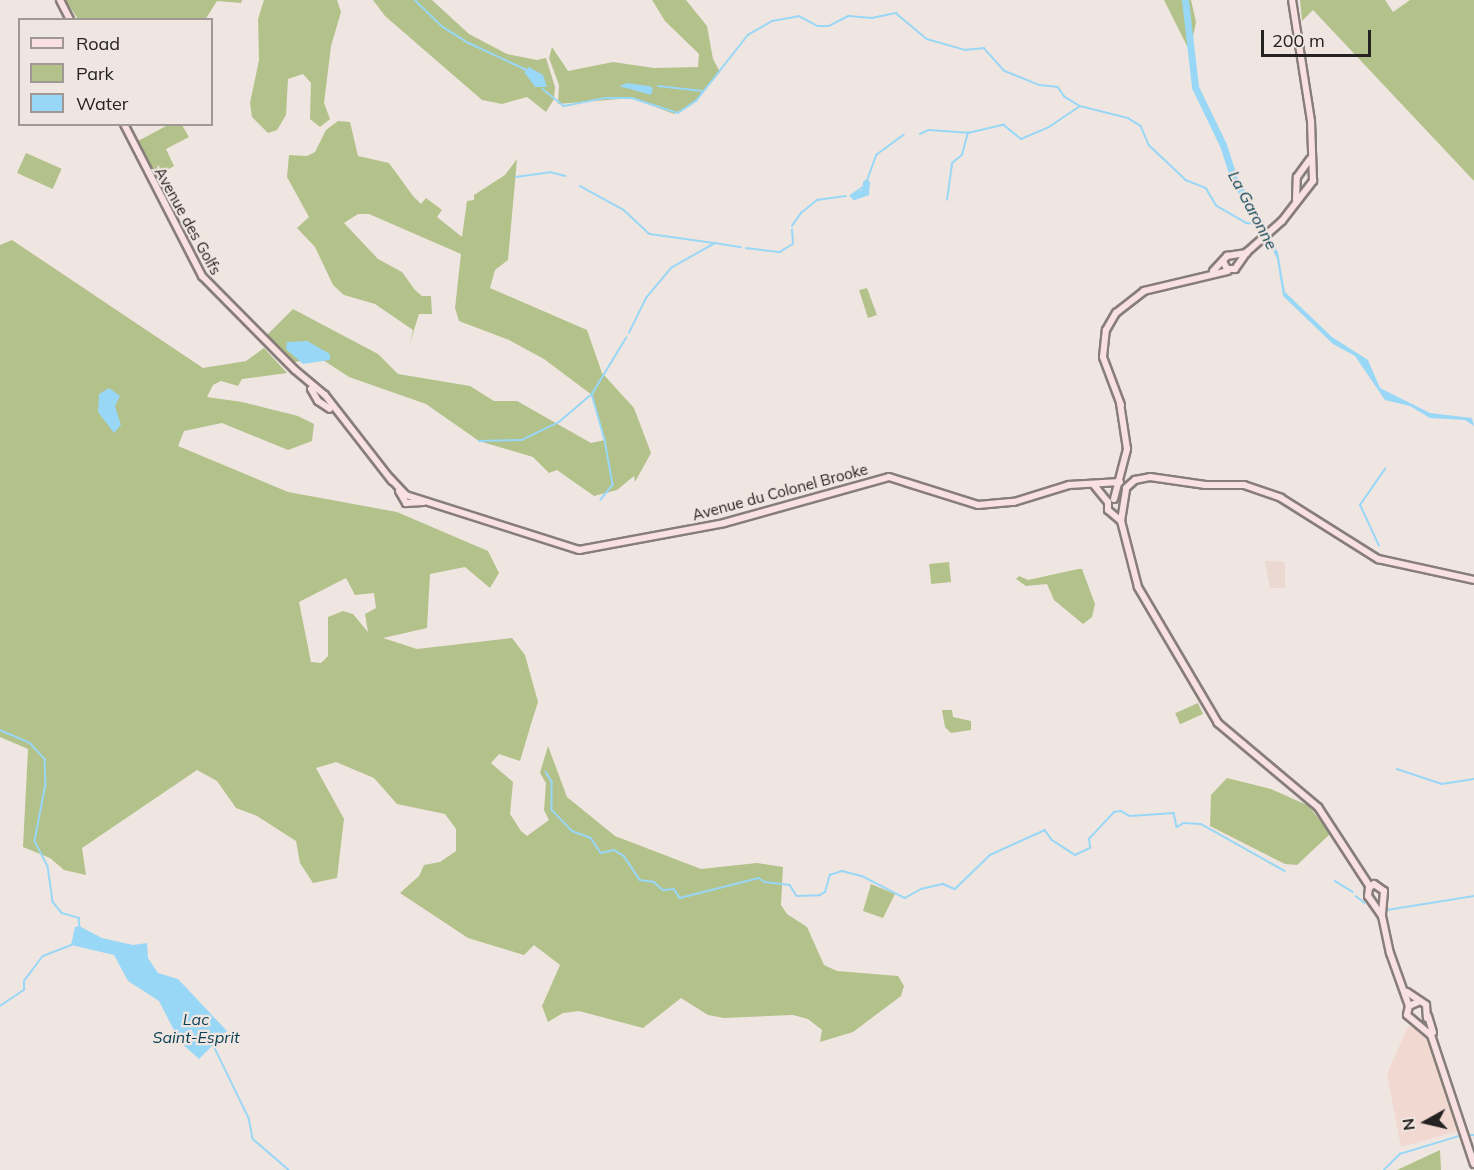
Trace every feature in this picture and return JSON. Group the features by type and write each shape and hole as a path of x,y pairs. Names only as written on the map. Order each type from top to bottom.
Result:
{"main road":[{"path":"60,0 69,18"},
{"path":"1121,521 1107,510 1114,500 1124,472 1127,432 1121,405 1103,357 1106,330 1124,304 1144,291 1229,270 1238,264 1247,252 1273,231 1313,181 1310,158 1311,121 1292,0"},
{"name":"Avenue des Golfs","path":"125,126 202,276 295,370 409,498"},
{"path":"1296,200 1299,183 1297,177 1310,158"},
{"path":"1303,171 1311,174"},
{"path":"1299,183 1308,186"},
{"path":"1211,273 1223,261 1247,252"},
{"path":"1233,256 1238,264"},
{"path":"1223,261 1229,270"},
{"path":"1124,472 1135,480"},
{"name":"Avenue du Colonel Brooke","path":"409,498 439,504 579,550 724,523 889,477 978,505 1014,502 1069,485 1120,482"},
{"path":"1382,916 1383,888 1372,886 1318,807 1218,723 1138,587 1121,521 1127,484 1150,477 1205,485 1244,485 1287,502 1378,559 1474,580"},
{"path":"1094,485 1122,509"},
{"path":"1114,500 1125,493"},
{"path":"1114,514 1122,509"},
{"path":"1372,886 1368,896 1374,901 1382,916 1394,969 1409,1006 1408,1018 1419,1023 1431,1035 1448,1079"},
{"path":"1374,901 1383,897"},
{"path":"1404,989 1427,1007 1474,1164"},
{"path":"1409,1006 1418,1002"},
{"path":"1419,1023 1428,1016"}],"shaded area":[{"path":"1265,561 1285,562 1285,588 1270,588"},
{"path":"1408,1026 1425,1032 1458,1131 1401,1147 1387,1074"}],"green space":[{"path":"65,0 242,0 241,3 217,1 206,18 77,18"},
{"path":"264,0 337,0 341,12 331,46 324,103 330,119 320,127 310,119 311,83 303,74 288,79 286,115 277,130 268,133 252,117 250,103 259,60 258,19"},
{"path":"373,0 432,0 469,34 507,54 537,60 546,58 555,87 554,99 546,112 527,97 502,104 482,100 385,16"},
{"path":"652,0 686,0 707,26 713,59 720,72 696,101 674,114 632,98 558,104 559,85 549,58 552,47 568,71 613,62 654,68 698,67 699,54 665,21"},
{"path":"1164,0 1191,0 1196,22 1190,52"},
{"path":"1300,0 1385,0 1393,12 1410,0 1474,0 1474,181 1313,10 1302,21"},
{"path":"338,121 350,122 358,156 389,163 413,196 421,204 426,198 442,210 437,217 462,237 467,201 474,200 474,195 505,175 517,159 508,260 495,270 490,288 587,330 602,373 634,408 651,453 635,482 634,476 617,490 594,496 557,470 549,473 533,457 479,441 426,404 349,377 320,358 294,362 267,335 293,309 378,354 398,374 470,386 494,401 517,401 591,443 605,440 592,395 544,359 509,340 459,321 455,308 461,254 369,214 358,214 344,223 378,259 402,272 422,296 431,296 432,314 419,314 409,346 413,330 375,304 344,295 333,285 315,247 297,228 309,217 287,177 289,155 307,156 315,152 326,130"},
{"path":"166,126 183,126 189,137 166,149 174,166 156,176 138,141"},
{"path":"26,153 62,169 53,189 17,173"},
{"path":"12,240 203,368 246,361 264,348 287,373 242,379 238,386 221,381 213,385 207,397 242,402 298,416 314,424 312,441 288,450 222,423 184,431 178,446 288,492 397,512 488,551 499,573 490,588 465,567 430,574 427,628 383,638 417,649 512,638 525,655 538,702 520,761 499,754 491,763 513,782 510,814 521,831 527,836 549,820 544,810 546,783 540,773 548,746 567,797 615,836 701,869 757,863 783,867 781,905 787,914 807,927 824,965 837,971 898,976 904,986 901,996 853,1032 820,1042 822,1030 808,1019 793,1015 724,1018 708,1015 681,998 643,1028 579,1011 563,1013 548,1022 542,1006 560,965 534,945 524,955 468,938 400,893 419,876 424,865 440,862 456,851 456,829 445,814 397,804 374,778 336,762 316,768 344,819 337,878 313,883 300,863 296,841 257,816 236,808 217,781 197,770 82,848 86,875 64,870 50,858 23,847 28,749 0,737 0,245","holes":["346,578 355,595 374,593 376,608 365,614 368,632 353,614 343,611 328,617 328,656 321,663 311,662 299,602"]},
{"path":"867,288 877,315 868,318 859,290"},
{"path":"949,562 951,582 931,584 929,564"},
{"path":"1082,569 1095,604 1092,617 1083,624 1054,600 1047,584 1026,586 1016,579 1019,576 1028,580"},
{"path":"1198,703 1203,714 1180,724 1175,713"},
{"path":"942,710 952,710 953,717 971,721 971,730 951,733 945,727"},
{"path":"1227,778 1271,789 1309,806 1330,834 1297,865 1285,864 1210,826 1211,795"},
{"path":"871,884 895,894 883,918 863,911"},
{"path":"1440,1150 1441,1170 1397,1170"}],"water":[{"path":"529,67 543,75 547,87 535,87 524,72"},
{"path":"627,83 653,88 651,95 619,86"},
{"path":"1261,224 1278,252 1285,292 1332,337 1368,360 1380,388 1430,413 1472,418 1474,426 1465,420 1430,418 1410,406 1385,400 1355,356 1333,344 1283,296 1277,259"},
{"path":"307,341 330,354 330,360 303,364 286,349 287,342"},
{"path":"109,388 120,396 115,406 121,425 114,433 98,412 99,394"},
{"name":"Lac Saint-Esprit","path":"79,926 102,938 133,945 147,943 148,958 158,973 178,979 227,1031 199,1059 180,1042 159,1001 128,981 114,955 71,945 75,927"}],"waterway":[{"path":"415,0 443,27 469,43 527,70"},
{"name":"La Garonne","path":"1185,0 1195,87 1223,145 1234,179 1265,231"},
{"path":"543,89 564,106 605,98 632,98 678,113 696,101 748,35 772,21 799,16 818,26 829,26 849,16 872,18 896,13 927,39 965,50 984,48 1005,71 1040,85 1058,87 1065,97 1080,106 1128,118 1141,126 1149,145 1186,180 1206,188 1217,206 1246,223 1261,224"},
{"path":"658,86 702,91"},
{"path":"920,134 929,130 968,133 1004,125 1021,139 1049,127 1080,106"},
{"path":"947,200 952,163 962,155 968,133"},
{"path":"850,196 865,186 876,155 904,135"},
{"path":"516,177 550,172 566,176"},
{"path":"854,196 865,192 866,183"},
{"path":"580,186 624,210 650,234 715,243"},
{"path":"792,226 801,213 817,200 846,196"},
{"path":"746,248 780,252 793,244 792,230"},
{"path":"629,333 646,298 671,268 715,243 741,247"},
{"path":"479,441 522,440 559,422 592,394 626,338"},
{"path":"592,394 605,440 613,485 601,500"},
{"path":"1379,546 1360,505 1385,469"},
{"path":"0,730 30,743 45,759 46,784 35,841 48,866 53,902 62,913 79,918 80,928"},
{"path":"1397,769 1442,784 1474,779"},
{"path":"546,772 552,782 552,810 572,831 591,838 601,853 614,850 624,856 640,880 654,882 663,890 674,889 680,898 759,878 765,882 790,885 797,896 820,895 825,892 830,875 842,871 862,876 905,898 921,889 943,884 955,889 990,855 1045,830 1052,840 1075,855 1090,848 1089,839 1114,812 1121,811 1130,816 1174,813 1177,827 1184,823 1201,824 1285,871"},
{"path":"1335,881 1353,892"},
{"path":"1356,896 1365,903"},
{"path":"1387,910 1474,896"},
{"path":"0,1006 24,990 24,981 43,956 71,945"},
{"path":"213,1044 249,1118 253,1139 289,1170"},
{"path":"1384,1170 1400,1154 1462,1135"},
{"path":"1467,1135 1474,1135"}]}
